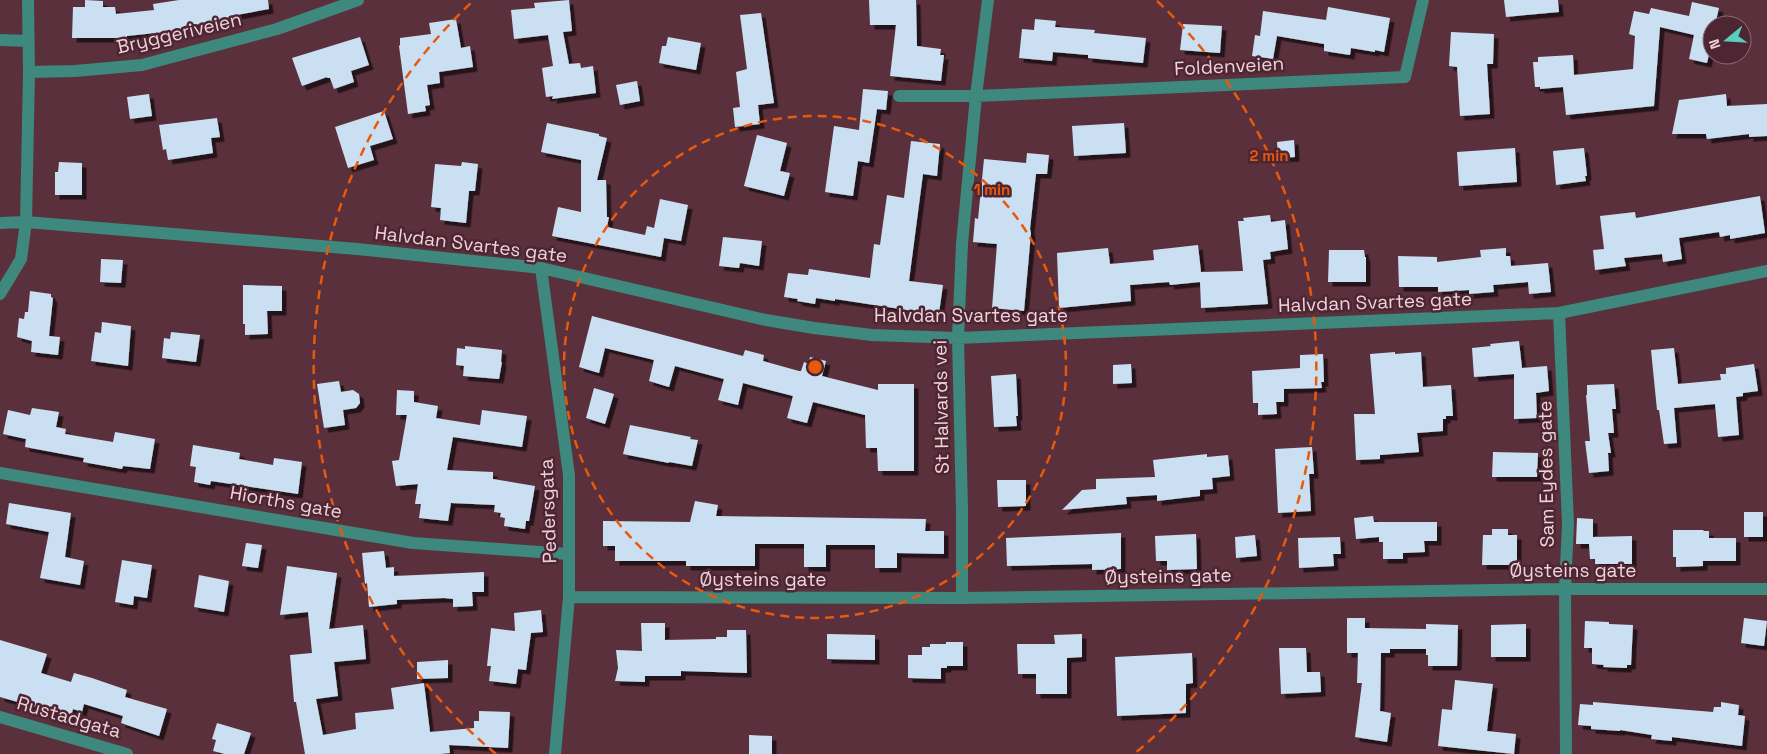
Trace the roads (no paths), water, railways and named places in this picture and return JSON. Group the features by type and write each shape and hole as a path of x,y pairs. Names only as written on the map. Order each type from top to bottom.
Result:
{"street":[{"path":"0,294 21,259 26,222 29,72 28,0"},
{"name":"Bryggeriveien","path":"29,72 75,71 142,65 277,29 358,0"},
{"name":"St Halvards vei","path":"962,598 958,338 962,244 976,96 988,0"},
{"name":"Foldenveien","path":"976,96 1405,77 1423,0"},
{"path":"0,40 28,41"},
{"path":"899,96 976,96"},
{"name":"Halvdan Svartes gate","path":"0,223 26,222 357,249 541,268 776,322 872,335 958,338 1559,313 1767,272"},
{"name":"Pedersgata","path":"541,268 569,475 569,597 555,754"},
{"name":"Sam Eydes gate","path":"1559,313 1568,524 1566,754"},
{"name":"Hiorths gate","path":"0,473 413,542 568,554"},
{"name":"Øysteins gate","path":"569,597 962,598 1767,588"},
{"name":"Rustadgata","path":"0,717 127,754"}]}
